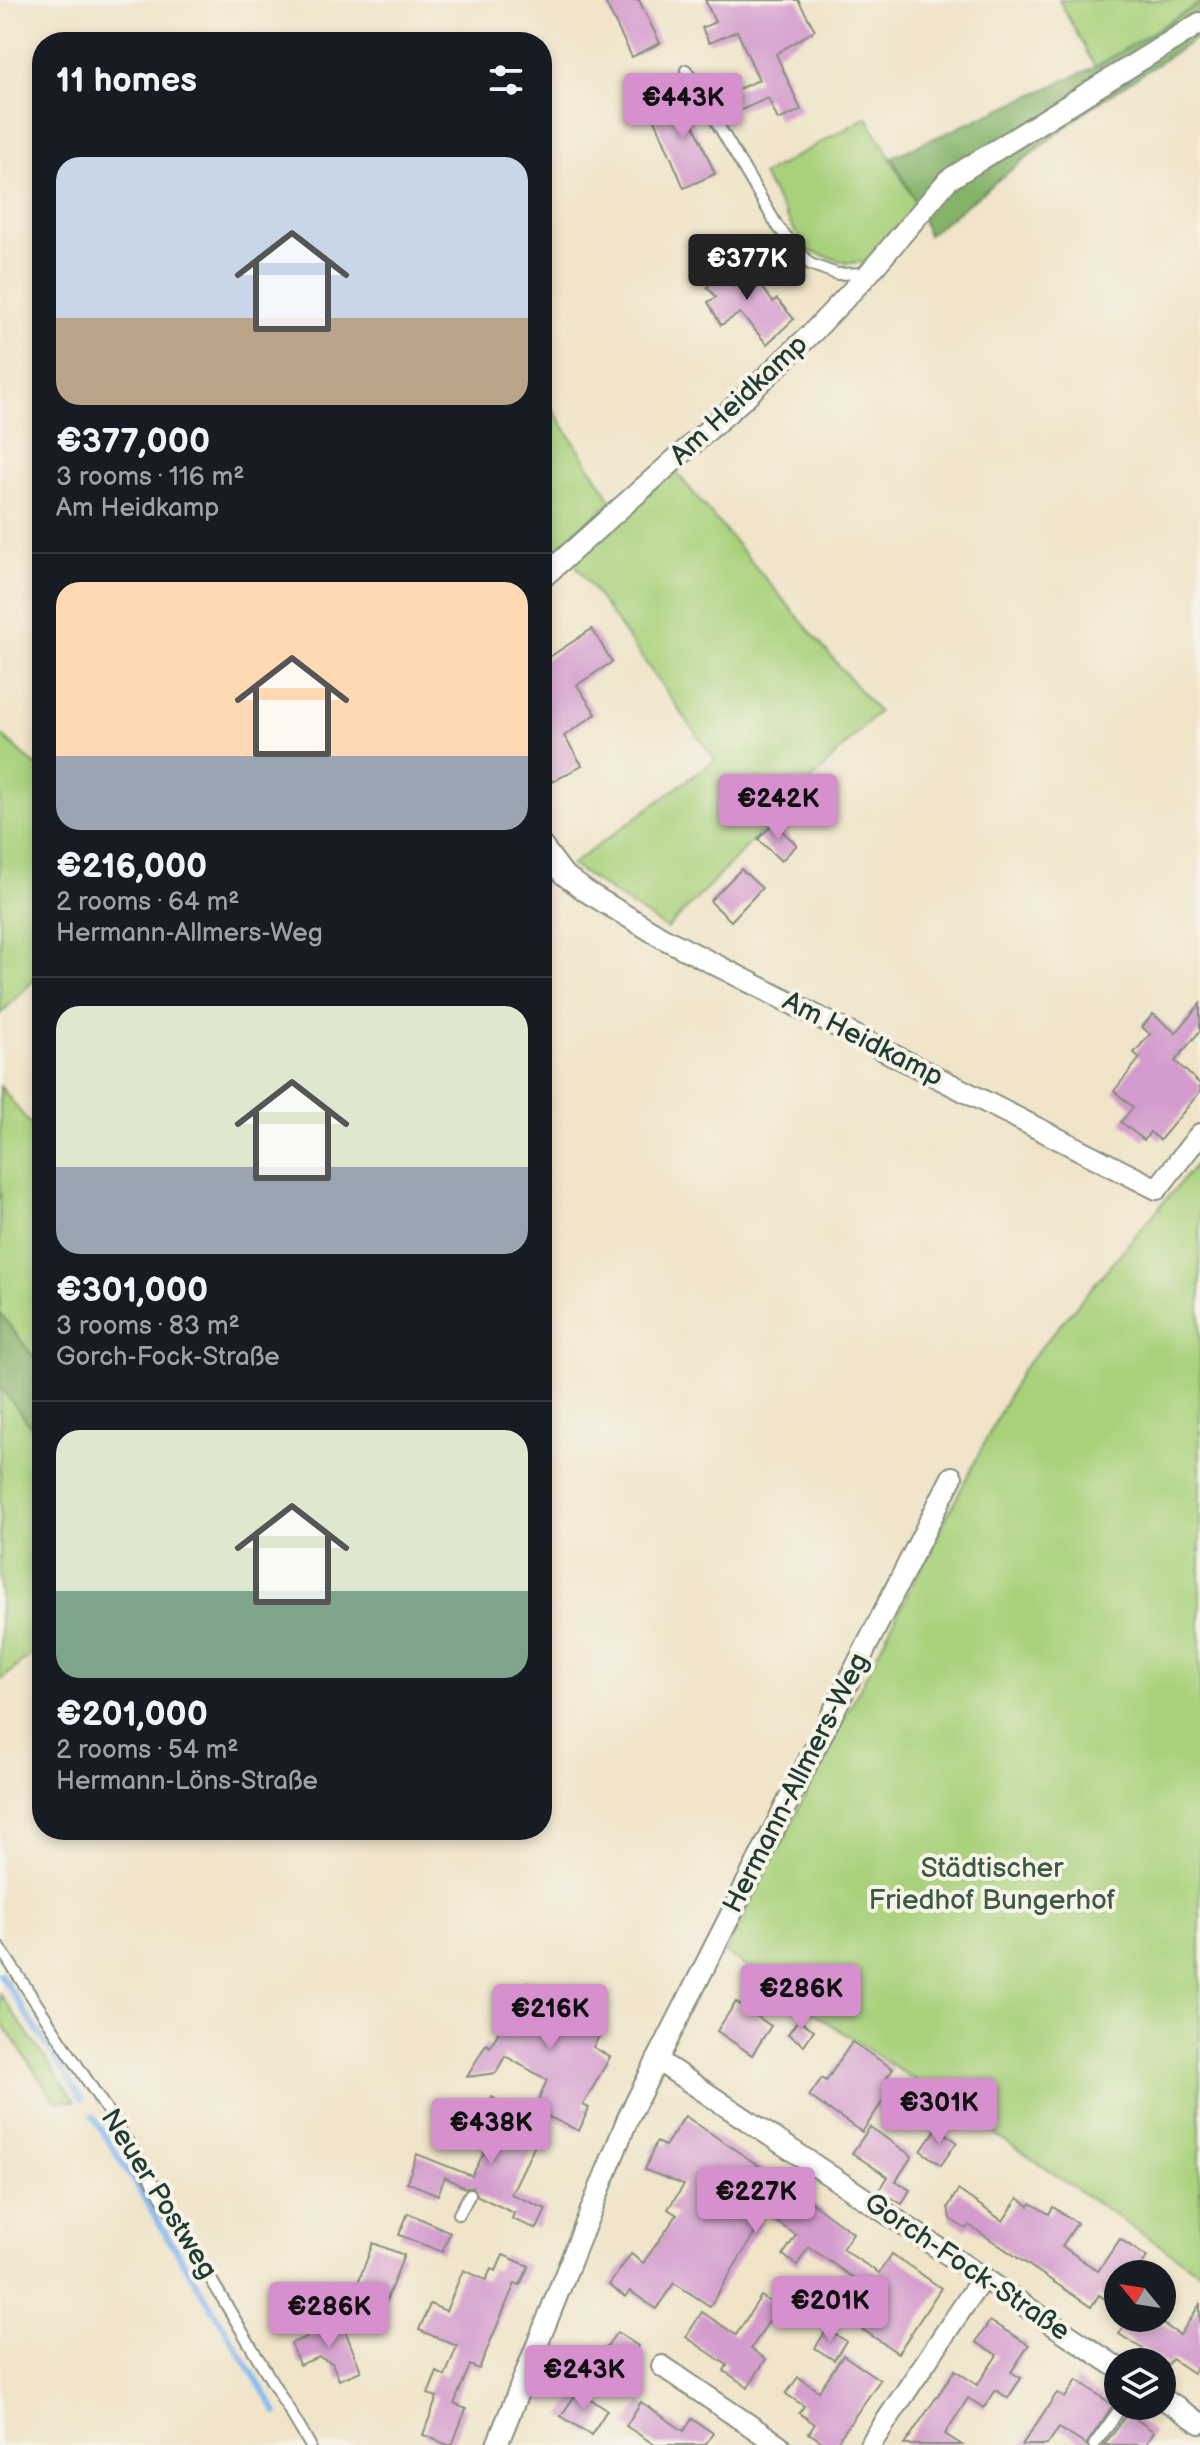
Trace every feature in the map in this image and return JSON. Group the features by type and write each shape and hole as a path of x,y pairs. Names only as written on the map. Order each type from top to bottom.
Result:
{"street":[{"name":"Am Heidkamp","path":"552,569 742,400 813,332 869,273 948,180 1200,23"},
{"name":"Am Heidkamp","path":"552,859 563,874 587,892 663,938 1157,1189 1200,1134"},
{"name":"Hermann-Allmers-Weg","path":"497,2445 628,2118 952,1477"},
{"name":"Gorch-Fock-Straße","path":"657,2060 1104,2359"},
{"path":"870,2445 983,2277"},
{"path":"662,2366 779,2445"},
{"path":"1176,2407 1200,2423"}],"lane":[{"path":"686,70 778,227 810,264 837,274 869,273"},
{"name":"Neuer Postweg","path":"0,1948 139,2159 310,2445"},
{"path":"459,2214 470,2194"},
{"path":"1094,2445 1112,2420"}],"green space":[{"path":"1059,0 1200,0 1200,3 1095,67"},
{"path":"1200,3 1200,36 1087,110 928,235 917,205 892,157 1095,67"},
{"path":"867,117 917,205 868,262 847,263 806,250 762,175"},
{"path":"552,408 612,501 552,554"},
{"path":"675,471 878,712 667,929 571,865 715,760 572,560"},
{"path":"0,734 32,762 32,982 0,1014"},
{"path":"0,1086 32,1126 32,1355 0,1313"},
{"name":"Städtischer Friedhof Bungerhof","path":"1200,1159 1200,2272 725,1953 1021,1371"},
{"path":"0,1313 32,1355 32,1428 0,1386"},
{"path":"0,1386 32,1428 32,1654 0,1681"},
{"path":"0,1994 75,2101 55,2101 0,2020"}],"building":[{"path":"604,0 639,0 660,43 632,57"},
{"path":"705,0 798,0 815,30 776,54 801,110 778,120 768,98 739,111 731,92 759,80 737,31 709,43 702,28 715,22"},
{"path":"681,95 715,174 684,188 650,108"},
{"path":"739,258 773,302 777,299 794,319 767,344 740,313 721,325 708,302 716,297 707,287"},
{"path":"592,629 612,662 577,685 596,714 564,736 582,765 553,782 552,780 552,655"},
{"path":"774,823 797,845 781,861 758,839"},
{"path":"741,869 762,888 731,921 710,901"},
{"path":"1200,1004 1200,1031 1175,1061 1200,1084 1200,1092 1160,1140 1150,1132 1144,1140 1121,1122 1133,1107 1114,1091 1140,1058 1134,1053 1150,1034 1142,1027 1153,1014 1176,1033"},
{"path":"527,1982 569,2006 572,2001 599,2017 596,2023 604,2028 593,2047 610,2057 583,2105 589,2108 579,2131 534,2110 547,2080 505,2056 496,2073 467,2077 486,2044 490,2047"},
{"path":"736,2002 771,2026 752,2055 717,2031"},
{"path":"798,2020 814,2030 804,2045 788,2034"},
{"path":"852,2042 893,2069 883,2083 891,2089 862,2132 809,2096 822,2078 826,2081"},
{"path":"492,2097 535,2126 528,2141 535,2145 511,2194 546,2209 537,2229 512,2219 514,2213 478,2196 473,2187 465,2188 445,2177 438,2195 407,2182 417,2154 472,2176 498,2125 480,2114"},
{"path":"685,2116 853,2233 842,2249 879,2273 892,2254 941,2288 898,2353 860,2328 875,2307 855,2294 862,2284 809,2247 797,2265 783,2255 796,2235 766,2215 710,2306 674,2283 656,2309 630,2291 626,2297 609,2285 631,2254 643,2263 677,2215 668,2209 684,2185 645,2170 656,2142 665,2146"},
{"path":"870,2127 912,2156 896,2181 910,2190 902,2204 879,2190 888,2177 852,2153"},
{"path":"937,2128 957,2142 941,2165 921,2151"},
{"path":"958,2190 1003,2221 1018,2198 1049,2214 1053,2207 1077,2223 1062,2246 1098,2271 1104,2262 1104,2298 1099,2295 1091,2307 969,2225 966,2229 950,2219 948,2207"},
{"path":"408,2213 450,2232 442,2252 399,2235"},
{"path":"1120,2239 1147,2257 1145,2260 1106,2260"},
{"path":"373,2243 404,2255 375,2329 336,2313 347,2288 355,2291"},
{"path":"503,2255 529,2266 520,2285 515,2283 479,2369 470,2365 454,2404 466,2409 452,2445 448,2445 423,2435 437,2397 428,2394 437,2372 445,2376 457,2346 419,2330 430,2304 446,2311 463,2270 486,2280 491,2269 496,2271"},
{"path":"761,2296 778,2307 751,2349 766,2359 748,2387 724,2371 727,2365 686,2337 702,2312 736,2335"},
{"path":"1200,2304 1200,2362 1193,2373 1176,2362 1176,2348 1141,2348 1119,2334 1175,2332 1180,2335"},
{"path":"990,2321 1029,2345 1011,2372 1021,2378 1008,2398 996,2390 984,2408 968,2398 945,2434 962,2445 904,2445 955,2370 977,2385 997,2355 976,2342"},
{"path":"342,2323 361,2371 339,2380 332,2363 319,2357 299,2365 291,2343"},
{"path":"827,2329 846,2341 834,2360 815,2348"},
{"path":"617,2332 638,2346 622,2367 602,2353"},
{"path":"843,2355 880,2380 835,2445 827,2445 809,2433 815,2424 799,2413 804,2406 786,2394 798,2377 819,2391"},
{"path":"1077,2380 1104,2399 1104,2418 1086,2445 1059,2428 1047,2445 1022,2445 1057,2393 1065,2398"},
{"path":"578,2391 607,2410 591,2435 561,2416"},
{"path":"641,2402 684,2431 692,2419 713,2433 705,2445 655,2445 626,2426"},
{"path":"1123,2420 1138,2420 1154,2432 1145,2445 1104,2445"}],"waterway":[{"path":"0,1974 82,2099"},
{"path":"93,2116 277,2413"}]}
